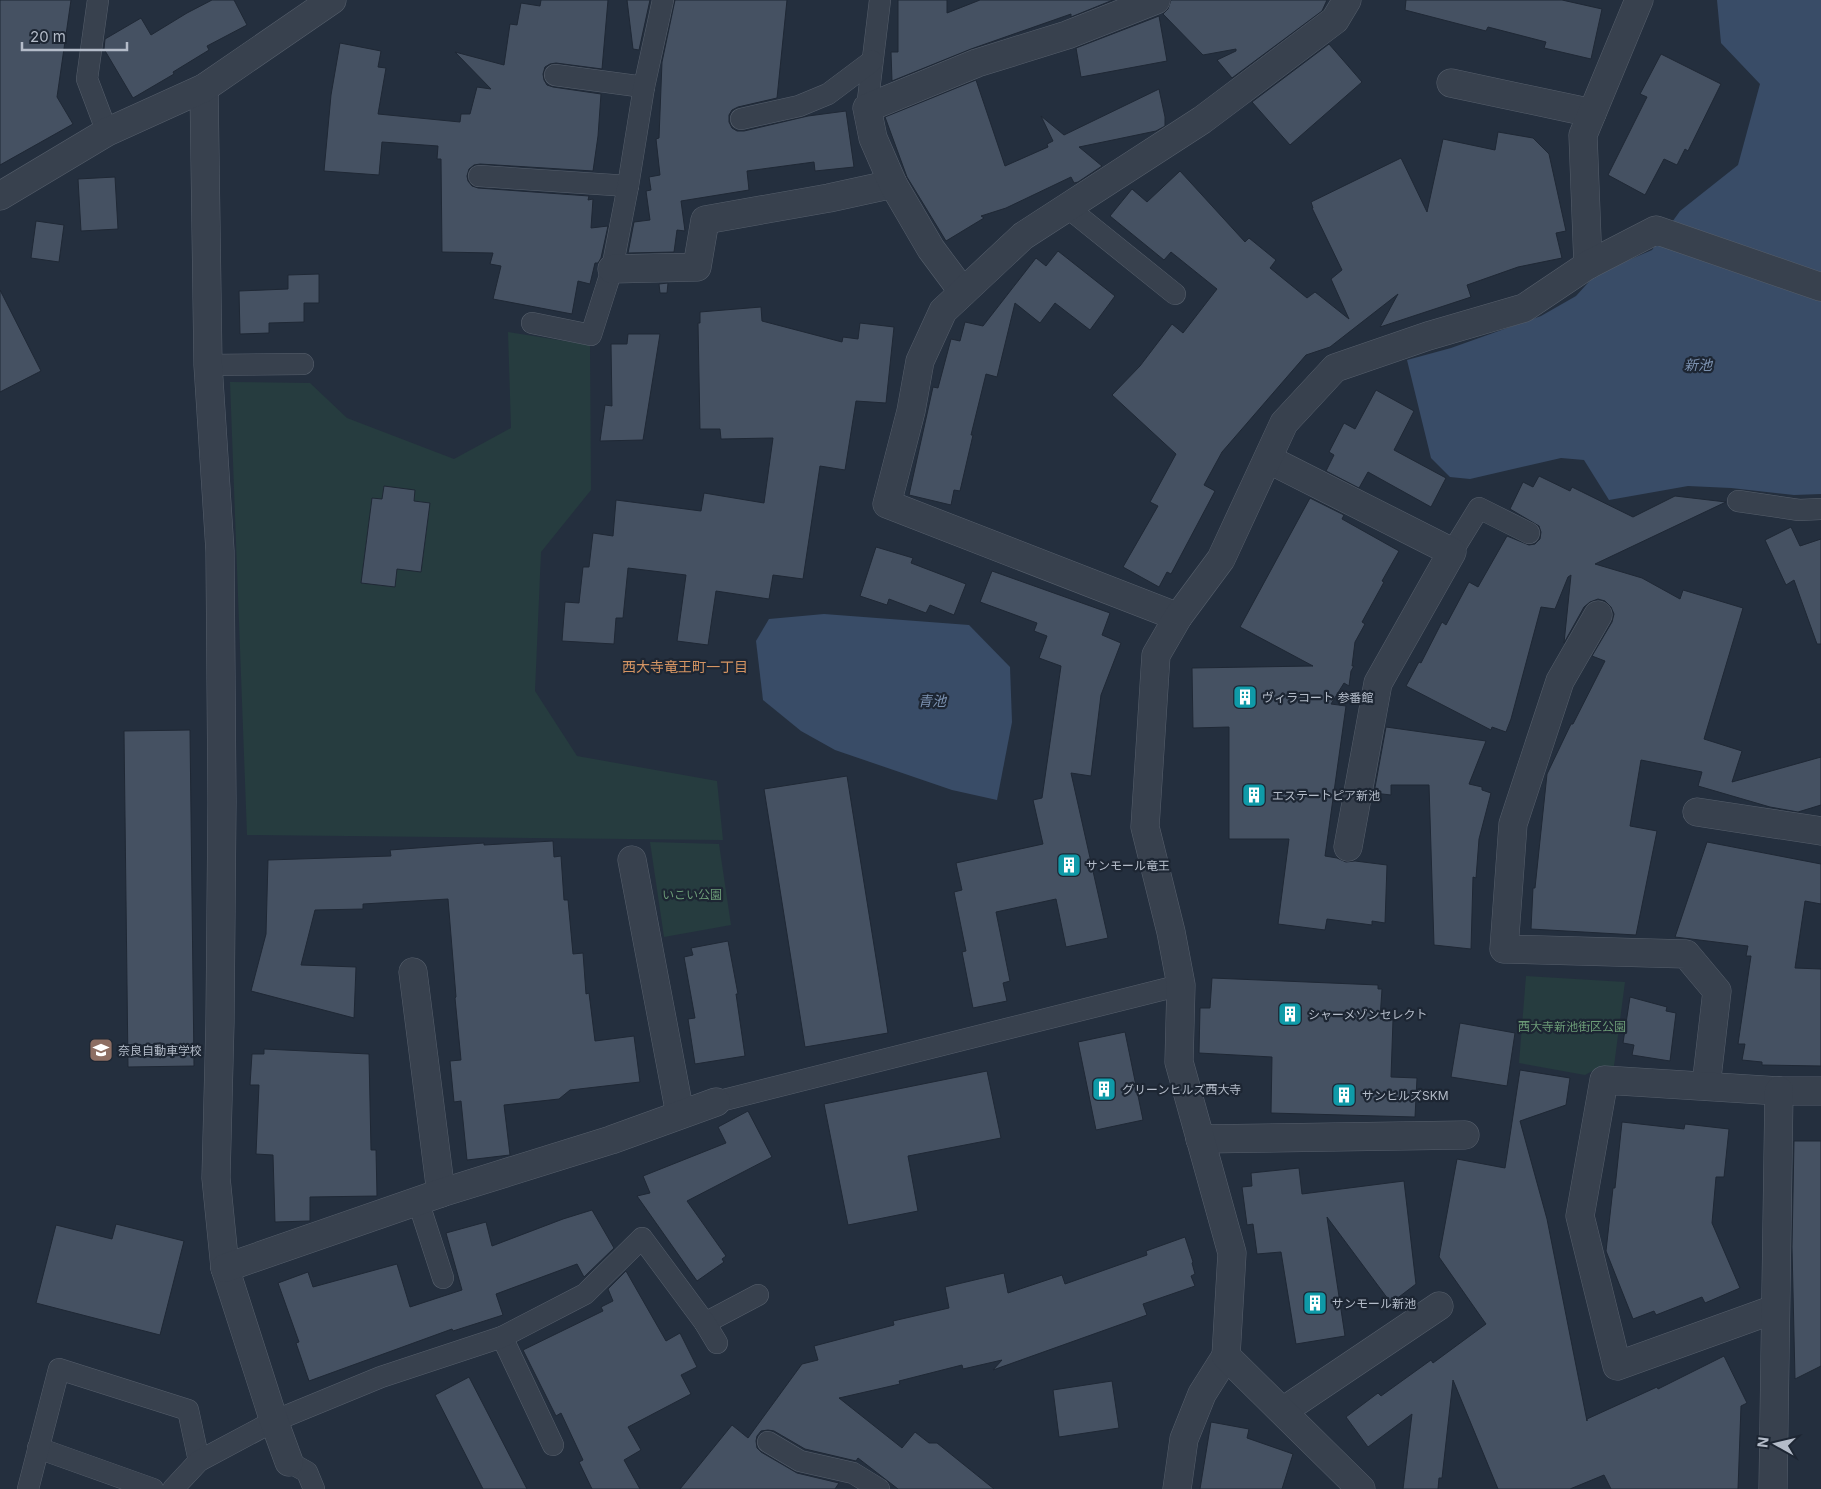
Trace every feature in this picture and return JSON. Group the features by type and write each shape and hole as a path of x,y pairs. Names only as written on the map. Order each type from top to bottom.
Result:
{"street":[{"path":"0,196 107,132 204,88 332,0"},
{"path":"962,292 931,249 894,184 873,138 867,108 977,63 1067,35 1156,0"},
{"path":"1178,617 887,504 911,411 920,361 944,311 1023,236 1202,120 1335,20 1347,0"},
{"path":"1588,265 1582,135 1639,0"},
{"path":"1451,83 1592,113"},
{"path":"204,88 208,365 220,551 222,821 216,1178 225,1268 289,1462"},
{"path":"612,269 697,267 705,220 829,198 894,184"},
{"path":"1177,1489 1184,1439 1202,1394 1226,1356 1232,1254 1179,1062 1181,985 1171,932 1145,827 1156,655 1178,617 1221,559 1284,423 1335,368 1428,336 1524,308 1588,265 1656,230 1821,287"},
{"path":"1268,458 1452,552 1378,683 1348,847"},
{"path":"1598,615 1560,681 1513,824 1504,949 1686,954 1717,991 1706,1086"},
{"path":"1698,812 1821,831"},
{"path":"632,860 680,1114"},
{"path":"413,972 429,1197"},
{"path":"1775,1309 1617,1366 1580,1216 1604,1080 1779,1091 1821,1090"},
{"path":"1774,1489 1779,1091"},
{"path":"225,1268 429,1197 611,1140 716,1102"},
{"path":"1200,1139 1465,1135"},
{"path":"1283,1412 1439,1306"},
{"path":"1226,1356 1361,1489"}],"lane":[{"path":"98,0 87,79 107,132"},
{"path":"532,323 591,335 612,269 644,87 663,0"},
{"path":"867,108 880,0"},
{"path":"741,119 799,106 828,94 872,62"},
{"path":"555,75 644,87"},
{"path":"479,176 628,186"},
{"path":"1067,207 1175,294"},
{"path":"208,365 303,364"},
{"path":"1738,501 1798,510 1821,509"},
{"path":"1452,552 1478,508 1529,533"},
{"path":"716,1102 1181,985"},
{"path":"429,1197 443,1278"},
{"path":"173,1489 199,1461 274,1421 382,1377 502,1336 585,1294 642,1238 705,1323 717,1343"},
{"path":"705,1323 758,1295"},
{"path":"502,1336 554,1445"},
{"path":"28,1489 59,1369 188,1410 199,1461"},
{"path":"768,1442 800,1461 853,1473 879,1489"},
{"path":"38,1448 154,1489"},
{"path":"289,1462 307,1472 314,1489"}],"green space":[{"path":"508,332 590,345 591,490 541,552 535,691 577,756 717,781 723,840 247,835 230,382 310,383 347,418 454,459 511,428"},
{"name":"いこい公園","path":"650,842 719,844 731,925 664,937"},
{"name":"西大寺新池街区公園","path":"1526,976 1625,982 1614,1066 1598,1068 1585,1075 1519,1063"}],"water":[{"name":"新池","path":"1717,0 1821,0 1821,494 1794,495 1731,488 1688,486 1609,500 1584,460 1561,458 1470,479 1450,477 1431,458 1407,360 1451,348 1541,316 1576,296 1596,274 1652,250 1680,211 1738,165 1760,84 1721,43"},
{"name":"青池","path":"824,614 969,625 1010,667 1012,722 997,800 952,790 835,750 801,731 763,700 756,641 769,619"}],"building":[{"path":"0,0 71,0 57,97 73,124 0,165"},
{"path":"212,0 234,0 247,25 207,46 209,50 173,72 174,74 133,98 104,49 105,39 141,18 151,35"},
{"path":"541,0 608,0 602,69 556,63 545,67 543,74 547,85 601,94 593,171 480,164 474,165 469,169 467,176 472,186 478,188 589,196 588,200 593,199 591,228 608,226 601,258 598,263 595,263 590,284 578,281 572,314 493,299 501,266 490,264 493,253 442,252 441,159 437,159 438,146 382,142 379,175 324,171 331,95 340,43 381,51 378,67 386,68 378,114 460,122 461,114 470,114 477,87 491,89 455,52 504,65 510,24 517,25 521,3 540,6"},
{"path":"627,0 650,0 639,50 633,49"},
{"path":"675,0 787,0 777,98 732,110 729,115 729,122 732,128 737,131 744,131 808,116 846,111 854,167 815,171 814,162 747,171 749,190 681,201 685,231 677,230 674,252 628,253 634,222 650,220 646,191 651,190 649,177 660,175 656,139 659,138 662,62"},
{"path":"898,0 947,0 947,13 980,0 1113,0 1071,17 1071,14 971,49 892,81 891,52 898,52"},
{"path":"1171,0 1327,0 1322,11 1232,78 1217,60 1236,51 1236,49 1203,55 1163,14 1168,9"},
{"path":"1406,0 1562,0 1602,9 1591,59 1544,48 1546,42 1488,27 1486,31 1405,10"},
{"path":"1159,16 1167,61 1081,77 1076,48"},
{"path":"1329,44 1362,82 1290,145 1252,102"},
{"path":"1661,54 1721,84 1688,151 1685,149 1677,165 1664,159 1645,195 1608,175 1647,97 1640,94"},
{"path":"976,80 1005,166 1048,147 1047,144 1053,141 1041,116 1064,135 1159,89 1165,126 1156,131 1079,147 1102,166 1078,182 1074,183 1071,177 1006,208 981,216 984,218 946,241 907,177 885,117"},
{"path":"1498,132 1533,138 1549,154 1566,231 1556,233 1562,258 1518,267 1467,285 1471,297 1380,327 1398,294 1330,347 1306,355 1222,452 1204,485 1215,491 1171,574 1167,572 1159,587 1123,567 1158,506 1150,502 1176,454 1112,395 1140,366 1172,324 1183,333 1217,289 1171,252 1164,260 1110,216 1132,189 1147,202 1180,171 1245,242 1249,238 1276,260 1270,268 1307,298 1315,292 1349,319 1331,279 1342,270 1312,208 1311,202 1401,158 1427,212 1443,139 1495,150"},
{"path":"115,177 118,229 81,231 78,179"},
{"path":"36,221 64,225 59,262 31,258"},
{"path":"1058,251 1115,296 1090,330 1055,303 1040,323 1015,303 997,377 986,374 960,491 954,490 951,505 909,495 933,387 938,388 951,339 960,341 965,322 983,326 1036,258 1046,266"},
{"path":"319,274 319,303 304,303 304,322 269,323 269,333 240,334 239,291 288,289 288,275"},
{"path":"668,283 667,293 660,293 659,284"},
{"path":"0,290 41,371 0,392"},
{"path":"761,307 762,321 842,342 843,337 858,339 860,323 894,327 886,403 856,401 845,470 820,466 803,579 773,575 769,599 716,591 708,645 677,641 686,575 628,568 623,618 616,618 614,644 562,641 565,602 579,603 583,567 589,567 593,533 613,536 616,500 701,511 704,493 764,503 773,438 721,439 720,429 700,429 698,323 700,323 700,312"},
{"path":"628,334 660,334 643,440 600,441 605,405 612,406 611,344 627,344"},
{"path":"1376,390 1414,411 1394,450 1446,478 1431,507 1368,472 1359,488 1326,471 1334,455 1329,452 1344,423 1355,429"},
{"path":"1539,476 1570,491 1572,487 1633,517 1675,496 1726,502 1595,564 1642,578 1680,599 1683,590 1743,608 1704,739 1742,751 1732,782 1821,757 1821,805 1798,812 1770,807 1698,786 1702,772 1641,760 1630,826 1657,831 1636,935 1531,929 1533,888 1535,888 1547,774 1605,661 1592,656 1612,622 1614,614 1611,607 1605,601 1598,599 1590,602 1584,607 1564,643 1571,575 1568,577 1555,609 1541,607 1506,732 1492,727 1491,730 1406,686 1419,662 1421,663 1442,622 1446,625 1469,582 1478,587 1507,536 1529,545 1535,544 1540,539 1541,532 1539,526 1510,509 1523,482 1533,487"},
{"path":"384,486 415,490 414,501 430,503 421,572 397,569 395,587 361,583 372,498 382,499"},
{"path":"1310,498 1344,515 1342,519 1399,551 1362,622 1365,624 1355,642 1352,666 1354,666 1351,671 1349,686 1344,683 1331,704 1346,706 1325,856 1346,862 1355,861 1387,865 1385,923 1372,921 1372,925 1327,919 1325,930 1278,924 1289,839 1229,839 1229,727 1193,728 1192,668 1313,666 1240,627"},
{"path":"1791,527 1800,546 1821,539 1821,644 1817,644 1794,580 1786,585 1765,540"},
{"path":"876,547 913,558 911,563 966,584 954,615 930,605 926,613 889,599 887,605 860,596"},
{"path":"992,571 1110,613 1102,635 1121,643 1101,695 1091,776 1071,773 1108,938 1066,947 1056,899 996,912 1010,981 1003,983 1007,1001 973,1008 962,952 966,951 954,892 962,890 956,863 1043,844 1033,800 1042,798 1061,666 1039,658 1047,636 1034,631 1037,623 980,602"},
{"path":"1386,727 1486,741 1469,784 1482,787 1482,790 1491,793 1479,839 1476,878 1473,877 1471,949 1434,945 1429,785 1391,785 1391,795 1374,793"},
{"path":"190,730 194,1066 128,1067 124,731"},
{"path":"847,776 888,1033 805,1047 764,789"},
{"path":"553,841 554,857 561,856 564,900 568,900 573,954 583,953 586,994 589,993 595,1041 634,1036 640,1082 570,1090 559,1099 504,1105 510,1155 467,1160 461,1101 454,1102 450,1061 461,1060 448,899 363,904 363,909 315,910 301,965 356,967 354,1018 251,991 266,934 268,860 391,856 390,850 484,843 484,845"},
{"path":"1707,842 1821,864 1821,904 1805,901 1795,968 1821,969 1821,1066 1762,1065 1762,1062 1742,1060 1745,1044 1738,1044 1751,956 1746,956 1748,946 1675,937"},
{"path":"728,941 738,994 736,994 745,1056 695,1064 688,1019 695,1018 684,957 693,955 691,948"},
{"path":"1212,978 1378,985 1378,989 1382,989 1380,1019 1393,1020 1391,1077 1417,1078 1415,1117 1271,1113 1272,1057 1199,1053 1200,1008 1210,1008"},
{"path":"1630,997 1667,1007 1666,1011 1676,1013 1670,1061 1632,1055 1634,1045 1623,1043"},
{"path":"1460,1023 1515,1033 1507,1086 1451,1077"},
{"name":"グリーンヒルズ西大寺","path":"1125,1032 1143,1120 1096,1130 1078,1042"},
{"path":"264,1049 369,1054 371,1150 376,1150 377,1196 310,1197 310,1221 275,1222 273,1155 256,1154 259,1085 250,1085 252,1054 264,1054"},
{"path":"1520,1070 1570,1078 1566,1105 1520,1121 1547,1219 1587,1421 1587,1419 1657,1387 1658,1389 1724,1356 1747,1403 1741,1406 1738,1489 1611,1489 1604,1475 1570,1489 1498,1489 1453,1380 1442,1478 1439,1478 1438,1489 1403,1489 1412,1414 1368,1447 1346,1417 1378,1393 1381,1396 1431,1360 1433,1363 1486,1324 1439,1257 1457,1159 1505,1168"},
{"path":"987,1071 1001,1138 908,1156 918,1211 848,1225 824,1104"},
{"path":"748,1111 772,1157 687,1201 726,1256 722,1259 724,1262 697,1281 637,1196 650,1193 643,1176 726,1143 718,1127"},
{"path":"1622,1122 1684,1129 1685,1124 1729,1129 1724,1177 1716,1177 1712,1223 1740,1288 1705,1303 1702,1297 1656,1315 1654,1311 1633,1319 1606,1251"},
{"path":"1794,1141 1821,1141 1821,1366 1795,1379 1792,1247"},
{"path":"1299,1168 1302,1194 1404,1181 1416,1284 1391,1303 1327,1217 1345,1336 1296,1344 1281,1252 1257,1254 1253,1224 1247,1225 1242,1187 1252,1186 1251,1173"},
{"path":"592,1210 614,1248 584,1277 577,1264 496,1294 503,1315 453,1331 452,1329 309,1381 296,1343 299,1342 278,1283 308,1272 313,1287 397,1264 410,1307 462,1290 446,1233 486,1222 492,1246"},
{"path":"116,1224 184,1241 160,1335 36,1303 56,1225 112,1239"},
{"path":"1185,1237 1193,1262 1195,1274 1191,1276 1195,1286 1143,1304 1147,1315 993,1370 1002,1360 963,1369 962,1365 899,1381 900,1384 839,1398 902,1448 915,1432 929,1443 937,1443 994,1489 898,1489 858,1458 856,1461 805,1449 774,1431 768,1430 761,1431 757,1436 757,1448 761,1452 797,1473 839,1483 835,1489 680,1489 732,1425 748,1438 802,1364 818,1360 814,1346 894,1325 893,1321 949,1308 945,1287 1004,1273 1008,1293 1062,1275 1065,1284 1147,1255 1146,1251"},
{"path":"626,1271 666,1341 680,1333 697,1367 681,1375 691,1394 628,1427 641,1450 624,1460 640,1489 592,1489 579,1462 583,1460 561,1413 556,1416 523,1350 603,1311 601,1307 613,1301 608,1289"},
{"path":"469,1377 527,1489 483,1489 435,1395"},
{"path":"1112,1381 1119,1428 1059,1437 1053,1390"},
{"path":"1211,1422 1249,1429 1247,1438 1293,1454 1282,1489 1200,1489"}],"place":[{"name":"ヴィラコート 参番館","path":"1245,697"},
{"name":"エステートピア新池","path":"1254,795"},
{"name":"サンモール竜王","path":"1069,865"},
{"name":"シャーメゾンセレクト","path":"1290,1014"},
{"name":"奈良自動車学校","path":"101,1050"},
{"name":"グリーンヒルズ西大寺","path":"1104,1089"},
{"name":"サンヒルズSKM","path":"1344,1095"},
{"name":"サンモール新池","path":"1315,1303"}],"district":[{"name":"西大寺竜王町一丁目","path":"685,666"}]}
